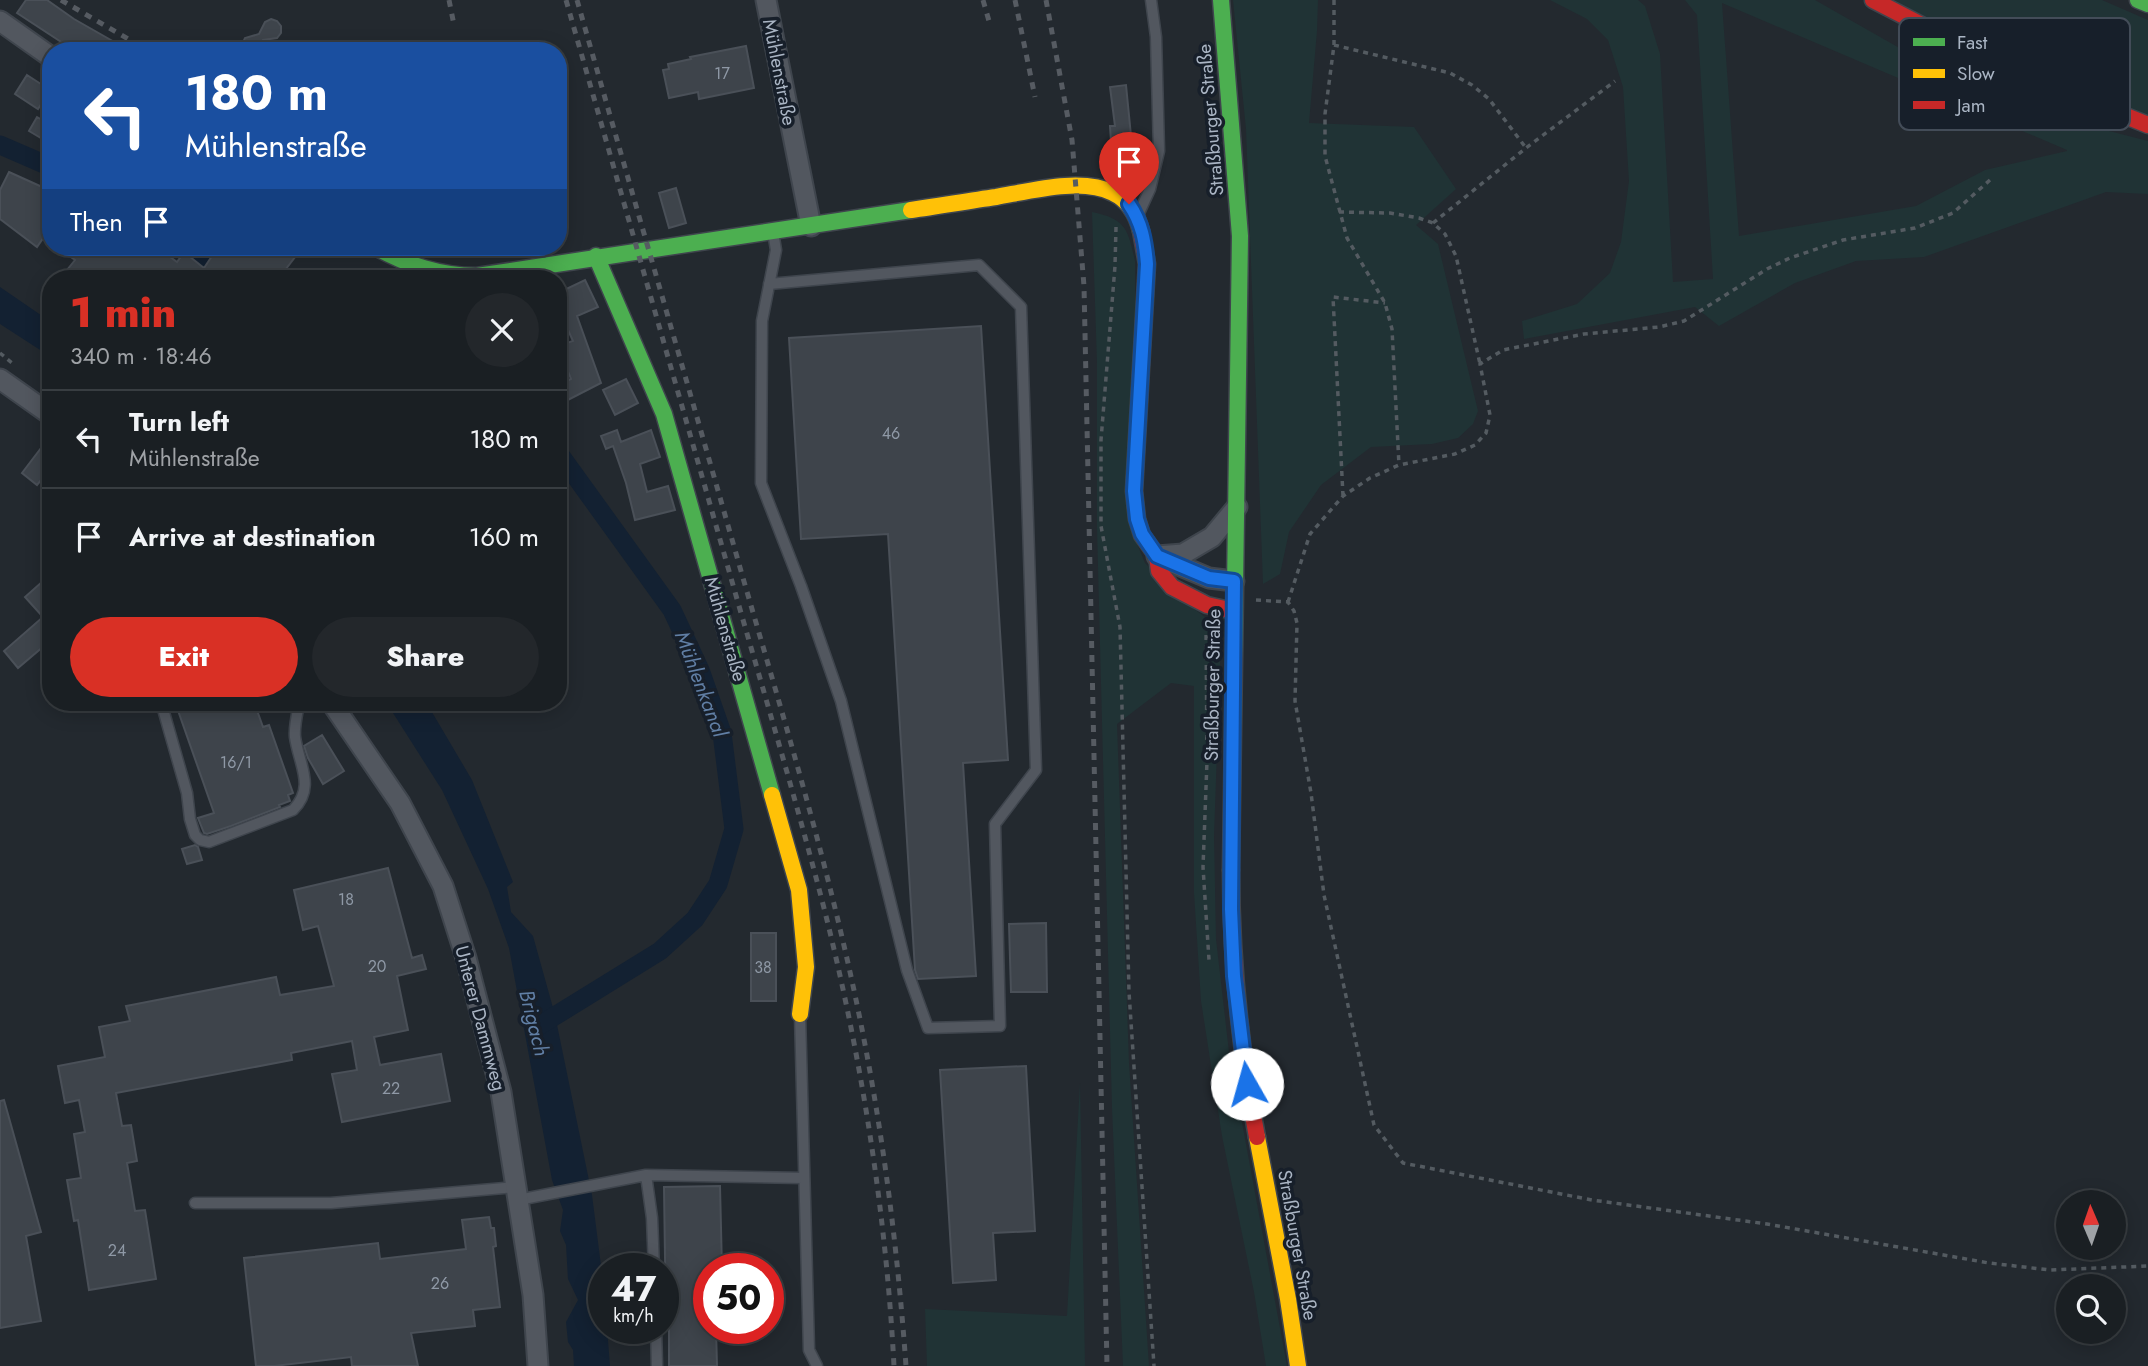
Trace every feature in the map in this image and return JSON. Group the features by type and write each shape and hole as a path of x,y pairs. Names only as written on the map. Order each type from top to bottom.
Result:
{"street":[{"name":"Mühlenstraße","path":"766,0 811,226"},
{"name":"Straßburger Straße","path":"1221,0 1240,236 1231,909 1234,976 1247,1084 1298,1366"},
{"path":"1873,0 1908,18"},
{"path":"2138,0 2148,5"},
{"path":"0,21 42,51"},
{"path":"2130,118 2148,125"},
{"path":"527,270 596,256 1067,186 1093,186 1117,194 1129,204 1138,217 1144,234 1147,264 1134,491 1137,519 1142,534 1157,556 1159,571 1172,587 1207,605 1234,597"},
{"path":"391,256 428,270"},
{"name":"Mühlenstraße","path":"596,256 664,414 799,890 806,967 800,1014"},
{"path":"0,379 42,409"},
{"path":"1157,556 1183,554 1212,537 1237,507"},
{"path":"1157,556 1209,578 1234,597"},
{"name":"Unterer Dammweg","path":"337,711 400,803 443,886 470,969 523,1195 538,1366"}],"lane":[{"path":"1138,217 1150,189 1159,151 1156,37 1151,0"},
{"path":"769,284 979,264 1021,307 1036,771 995,824 1000,1026 928,1028 907,970 841,701 761,483 762,321 769,284 776,250 774,231"},
{"path":"164,711 187,793 195,835 200,840 209,842 293,810 302,801 305,782 295,734 298,711"},
{"path":"800,1014 809,1350 817,1366"},
{"path":"195,1203 331,1203 523,1195 646,1175 803,1178"},
{"path":"646,1175 653,1253"},
{"path":"656,1344 657,1366"}],"path":[{"path":"1334,0 1334,45 1325,114 1325,156 1347,238 1385,303 1392,330 1399,465"},
{"path":"1334,45 1450,74 1472,85 1489,99 1526,148"},
{"path":"1433,223 1615,81"},
{"path":"1480,364 1503,350 1584,334 1659,327 1684,321 1767,269 1790,258 1843,240 1915,228 1953,213 1990,180"},
{"path":"1117,194 1115,267 1101,440 1101,526 1120,626 1129,992 1154,1366"},
{"path":"1288,602 1310,534 1343,496 1370,478 1399,465 1455,454 1475,445 1486,433 1490,415 1456,256 1446,234 1433,223 1391,213 1339,212"},
{"path":"1343,496 1333,297 1385,303"},
{"path":"1234,597 1288,602"},
{"path":"1288,602 1297,623 1295,701 1311,793 1324,895 1374,1125 1403,1163 1592,1199 1767,1224 1989,1263 2050,1270 2148,1266"}],"shaded area":[{"path":"1233,0 1318,0 1309,123 1414,127 1456,189 1416,225 1438,244 1478,411 1473,424 1458,438 1432,444 1371,447 1321,485 1289,532 1280,574 1263,584 1246,129"},
{"path":"1550,0 1638,0 1645,6 1660,54 1673,282 1713,279 1697,15 1685,0 1815,0 1899,48 1899,78 1722,3 1739,236 1916,206 1985,170 2067,151 2020,130 2105,130 2148,141 2148,194 2106,192 1924,257 1856,261 1795,283 1719,326 1695,307 1524,339 1522,321 1577,304 1610,273 1621,242 1629,181 1623,87 1608,40 1587,19"},
{"path":"1889,0 2102,0 2148,20 2148,116 2130,109 2130,18 1927,18"},
{"path":"1092,212 1112,218 1124,227 1135,261 1135,539 1145,563 1181,599 1217,626 1221,636 1214,836 1216,939 1229,1052 1287,1366 1266,1366 1254,1292 1222,1136 1201,1001 1194,893 1194,686 1171,683 1117,724 1129,1063 1149,1366 1123,1366 1112,1108"},
{"path":"1080,1083 1085,1366 927,1366 925,1309 1067,1316"}],"water":[{"path":"0,287 42,316 42,351 0,324"},
{"name":"Brigach","path":"392,711 431,711 472,780 513,882 507,887 511,912 533,936 555,1015 592,1195 599,1253 588,1253 588,1344 608,1344 610,1366 574,1366 566,1322 578,1300 568,1279 566,1245 560,1231 563,1210 552,1180 509,948 488,889 442,790"}],"building":[{"path":"26,0 47,0 114,42 61,42 17,13"},
{"path":"271,19 281,26 281,33 277,38 263,42 243,42 245,38 259,34 265,22"},
{"path":"746,46 754,88 699,99 698,92 669,98 663,70 669,69 668,64"},
{"path":"27,75 42,85 42,103 38,109 15,94"},
{"path":"1126,85 1133,156 1112,158 1110,126 1115,126 1110,87"},
{"path":"37,117 42,120 42,139 29,131"},
{"path":"9,172 42,187 42,240 37,247 0,219 0,190"},
{"path":"676,188 686,223 669,228 659,193"},
{"path":"69,256 169,256 177,262 181,256 189,256 204,268 212,256 295,257 285,270 67,270 75,260"},
{"path":"585,280 598,307 577,316 601,383 567,400 567,381 571,379 567,369 567,343 573,341 567,328 567,289"},
{"path":"981,326 1008,760 963,763 976,976 918,979 915,970 888,534 801,539 789,338"},
{"path":"626,379 638,403 615,415 603,390"},
{"path":"617,430 621,442 651,430 660,457 640,464 647,492 668,486 675,510 635,520 613,446 606,449 601,436"},
{"path":"42,447 42,479 37,485 22,473"},
{"path":"42,582 42,616 25,597"},
{"path":"42,618 42,648 18,668 4,651"},
{"path":"178,711 257,711 263,727 269,725 293,793 288,795 290,801 231,826 204,833 198,818 214,813"},
{"path":"322,735 344,771 323,784 304,746"},
{"path":"195,845 202,860 187,864 182,849"},
{"path":"388,868 412,958 422,955 426,969 397,976 408,1030 374,1037 380,1065 441,1054 450,1101 342,1122 332,1074 357,1070 352,1041 291,1053 292,1060 116,1093 122,1126 131,1125 137,1161 127,1163 135,1211 145,1210 156,1279 89,1290 78,1220 74,1221 67,1180 81,1178 74,1134 85,1132 79,1100 65,1103 58,1066 105,1057 99,1027 130,1021 126,1006 276,977 280,995 334,986 318,926 303,930 294,890"},
{"path":"1046,923 1047,992 1011,992 1009,924"},
{"path":"751,933 776,933 776,1001 751,1001"},
{"path":"1026,1066 1035,1231 993,1233 996,1280 953,1283 940,1070"},
{"path":"4,1100 41,1232 26,1236 41,1321 0,1328 0,1101"},
{"path":"720,1186 722,1253 693,1253 693,1344 716,1344 717,1366 669,1366 669,1344 679,1344 679,1253 665,1253 664,1187"},
{"path":"489,1217 491,1228 494,1228 496,1246 493,1247 500,1307 473,1310 475,1326 411,1333 418,1366 352,1366 351,1357 256,1366 244,1258 378,1243 380,1259 466,1249 462,1220"}],"waterway":[{"name":"Mühlenkanal","path":"0,145 42,163"},
{"name":"Mühlenkanal","path":"200,256 218,270"},
{"name":"Mühlenkanal","path":"537,1027 660,951 695,919 718,884 734,829 722,733 700,670 672,610 567,464"}],"railway":[{"path":"61,0 133,42"},
{"path":"449,0 454,25"},
{"path":"566,0 825,912 850,1024 870,1137 885,1252 894,1366"},
{"path":"577,0 788,733 843,942 880,1133 893,1226 906,1366"},
{"path":"983,0 989,21"},
{"path":"1015,0 1035,97"},
{"path":"1046,0 1072,140 1084,286 1107,1366"}],"traffic: fast":[{"path":"1221,0 1240,236 1231,870"},
{"path":"2138,0 2148,4"},
{"path":"516,270 911,210"},
{"path":"394,256 433,270"},
{"path":"596,256 664,414 772,795"}],"traffic: slow":[{"path":"911,210 1040,189 1086,186 1100,188 1123,200 1137,219 1141,231"},
{"path":"772,795 799,890 806,967 800,1014"},
{"path":"1257,1137 1298,1366"}],"traffic: jam":[{"path":"1873,0 1908,18"},
{"path":"2130,118 2148,125"},
{"path":"1141,231 1147,264 1134,491 1137,519 1142,535 1157,556 1159,571 1172,587 1207,605 1234,611"},
{"path":"1231,870 1238,1004 1257,1137"}],"route":[{"path":"1129,204 1138,217 1144,234 1147,264 1134,491 1137,519 1142,534 1157,556 1209,578 1234,581 1231,909 1234,976 1247,1084"}]}
